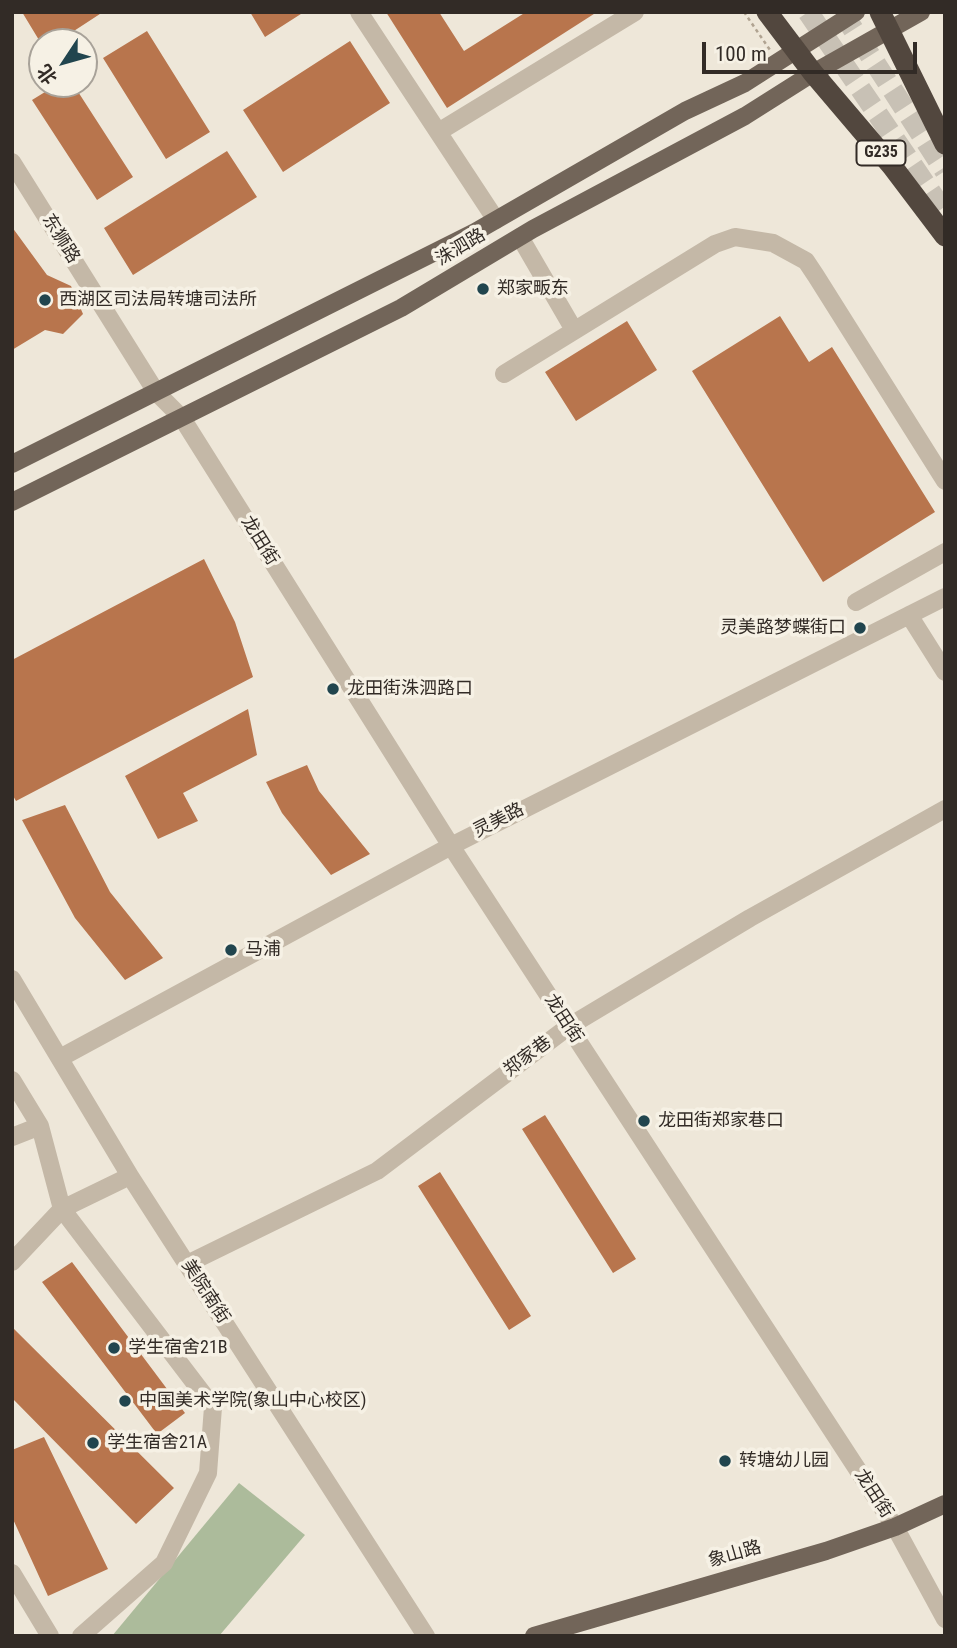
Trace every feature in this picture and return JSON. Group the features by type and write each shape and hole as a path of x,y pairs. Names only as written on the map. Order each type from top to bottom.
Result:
{"highway":[{"name":"G235","path":"767,12 945,236"},
{"path":"885,21 945,144"}],"main road":[{"name":"洙泗路","path":"12,464 496,220 778,62 856,12"},
{"name":"洙泗路","path":"12,502 401,308 520,237 745,116 813,73 885,21 921,12"},
{"name":"象山路","path":"534,1636 826,1551 895,1527 945,1504"}],"street":[{"path":"359,12 440,131 496,220"},
{"path":"440,131 635,12"},
{"name":"东狮路","path":"12,162 156,392 182,418"},
{"path":"520,237 574,330"},
{"path":"505,373 715,244 735,237 773,243 792,252 811,269 945,481"},
{"name":"龙田街","path":"182,418 450,846 895,1527 945,1619"},
{"path":"856,602 945,552"},
{"name":"灵美路","path":"60,1058 450,846 945,597"},
{"path":"909,615 945,672"},
{"name":"郑家巷","path":"187,1264 377,1171 568,1027 750,918 945,809"},
{"name":"美院南街","path":"12,979 130,1176 426,1636"},
{"path":"12,1080 40,1126 62,1209 213,1407 208,1473 164,1563 82,1636"},
{"path":"12,1137 40,1126"},
{"path":"12,1262 62,1209 130,1176"},
{"path":"12,1573 50,1636"}],"path":[{"path":"744,12 778,62"}],"green space":[{"path":"239,1483 305,1535 219,1636 112,1636"}],"building":[{"path":"22,12 103,12 78,28 32,28"},
{"path":"250,12 304,12 265,37"},
{"path":"386,12 439,12 464,51 526,12 597,12 447,108"},
{"path":"147,31 210,132 166,159 103,58"},
{"path":"350,41 390,103 283,172 243,110"},
{"path":"82,98 133,177 97,200 32,100"},
{"path":"227,151 257,197 133,275 104,228"},
{"name":"西湖区司法局转塘司法所","path":"12,227 47,275 71,286 83,314 63,334 45,330 12,350"},
{"path":"780,316 809,362 832,347 935,512 823,582 692,371"},
{"path":"627,321 657,370 576,421 545,372"},
{"path":"204,559 235,622 253,677 16,801 12,794 12,660"},
{"path":"248,709 257,755 183,793 198,821 158,839 125,776"},
{"path":"307,765 319,791 370,854 331,875 282,813 266,782"},
{"path":"65,805 110,892 163,958 125,980 75,918 22,820"},
{"path":"545,1115 636,1259 613,1273 522,1129"},
{"path":"440,1172 531,1316 509,1330 418,1186"},
{"name":"学生宿舍21B","path":"72,1262 185,1413 157,1434 42,1282"},
{"name":"学生宿舍21A","path":"12,1327 174,1488 136,1524 12,1398"},
{"path":"44,1437 108,1569 48,1596 12,1517 12,1450"}],"tunnel":[{"path":"808,12 945,213"},
{"path":"842,12 945,171"}],"place":[{"name":"郑家畈东","path":"483,289"},
{"name":"西湖区司法局转塘司法所","path":"45,300"},
{"name":"灵美路梦蝶街口","path":"860,628"},
{"name":"龙田街洙泗路口","path":"333,689"},
{"name":"马浦","path":"231,950"},
{"name":"龙田街郑家巷口","path":"644,1121"},
{"name":"学生宿舍21B","path":"114,1348"},
{"name":"中国美术学院(象山中心校区)","path":"125,1401"},
{"name":"学生宿舍21A","path":"93,1443"},
{"name":"转塘幼儿园","path":"725,1461"}]}
